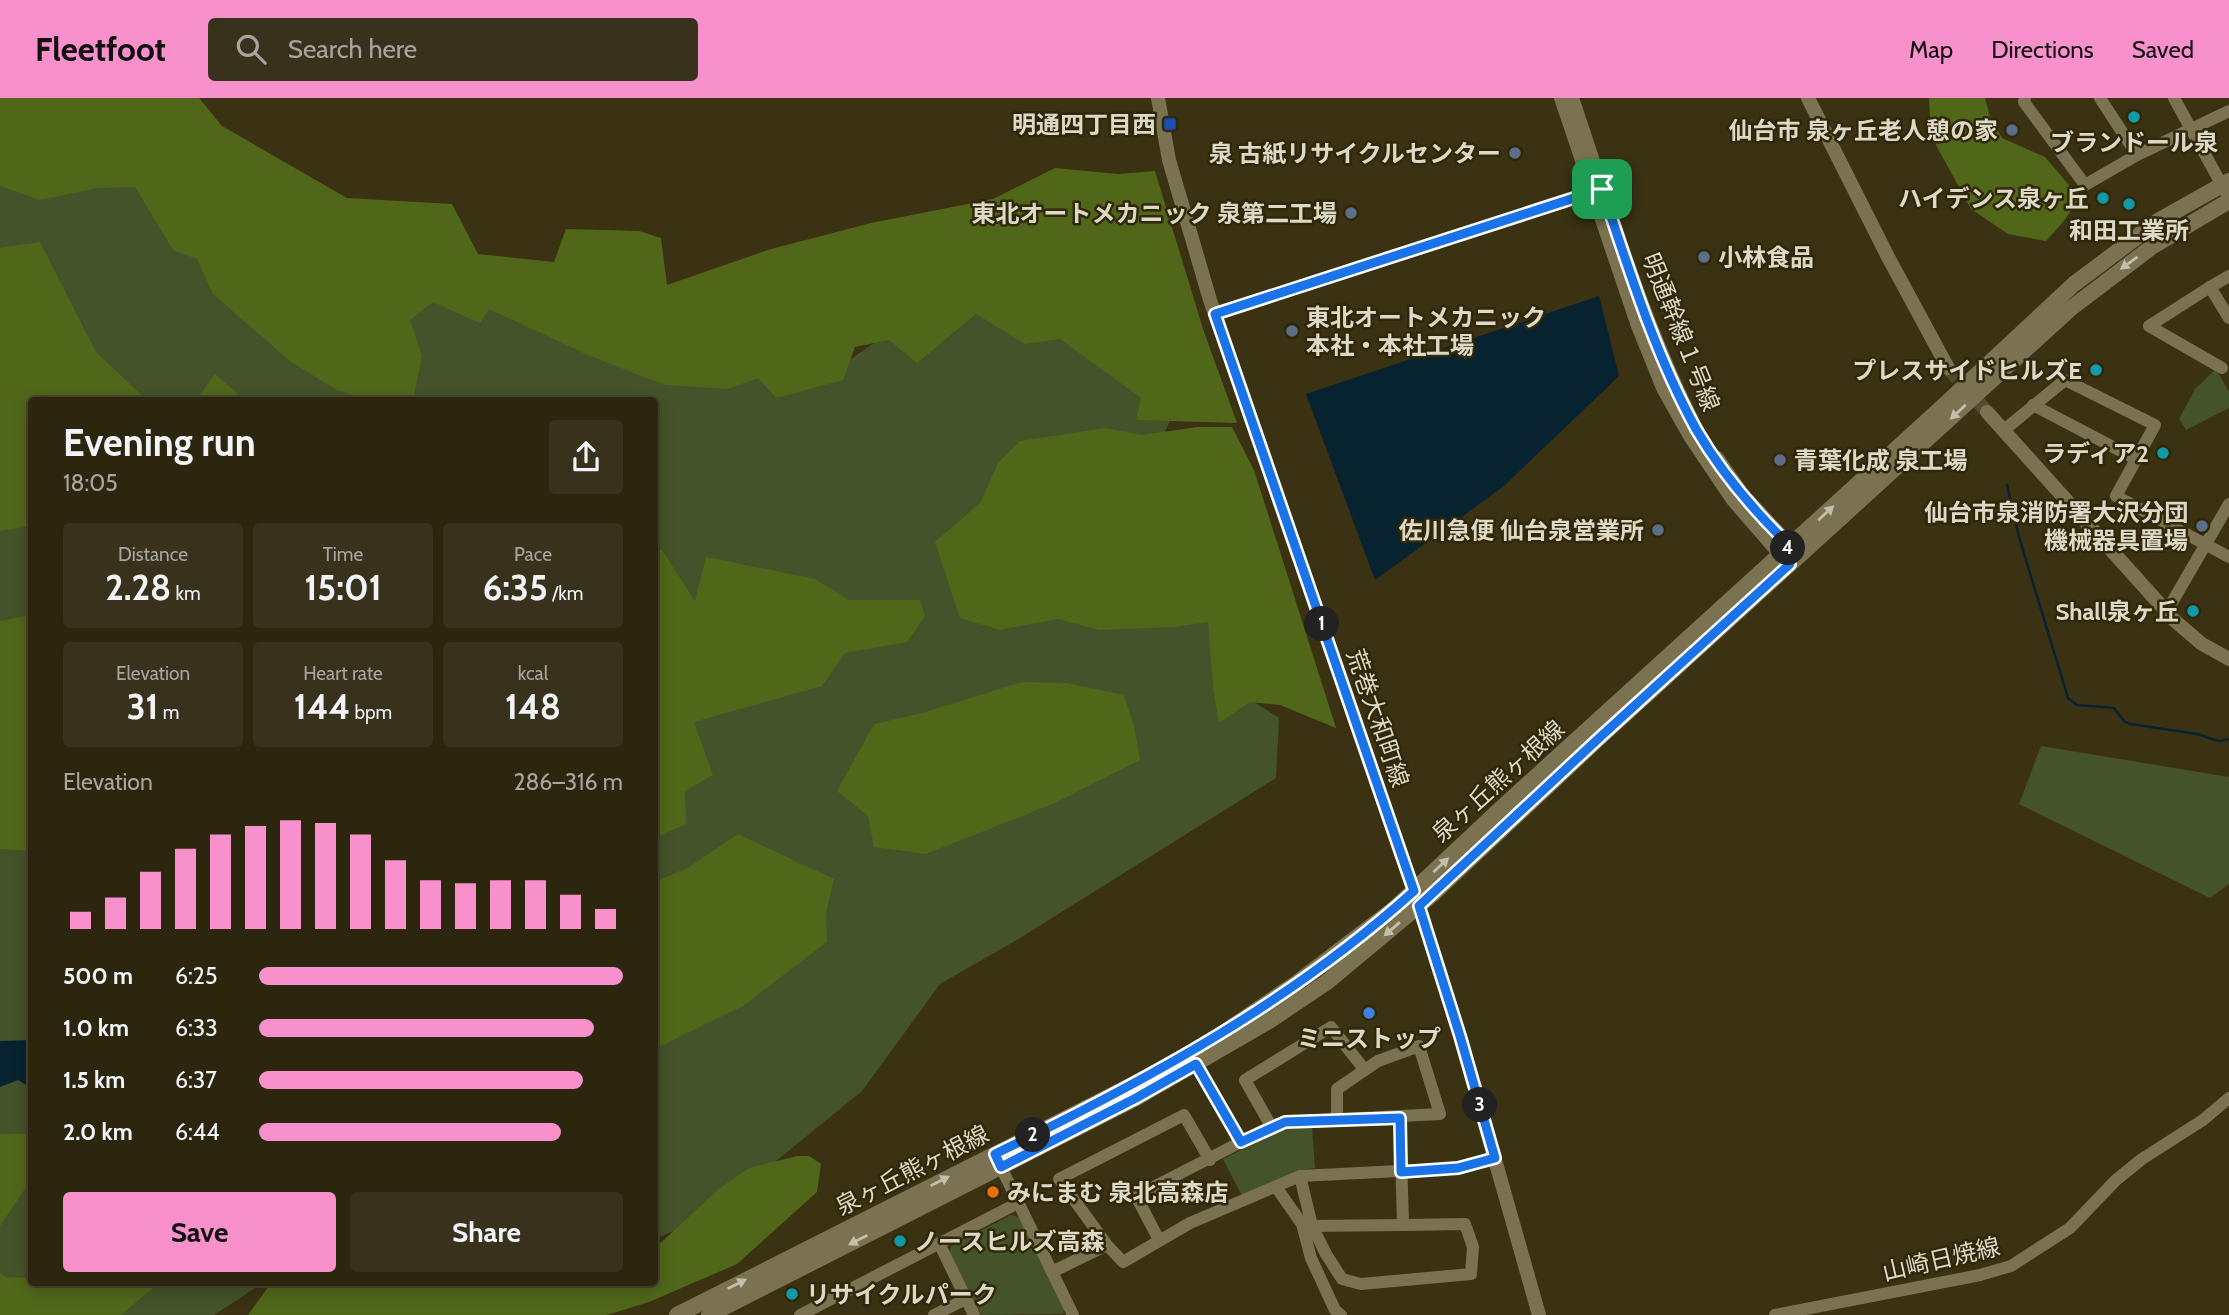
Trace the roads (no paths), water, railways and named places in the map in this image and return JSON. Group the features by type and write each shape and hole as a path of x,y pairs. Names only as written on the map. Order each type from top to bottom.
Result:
{"main road":[{"name":"泉ヶ丘熊ヶ根線","path":"677,1315 998,1160 1136,1098 1269,1021 1327,982 1416,899 1598,739 1790,555 2039,335 2091,291 2227,191"},
{"name":"泉ヶ丘熊ヶ根線","path":"709,1315 998,1160 1206,1044 1416,899"}],"street":[{"name":"荒巻大和町線","path":"1158,98 1170,160 1215,314 1416,899 1460,1036 1538,1315"},
{"path":"1560,98 1597,190"},
{"path":"1572,98 1638,326 1663,388 1690,436 1733,500 1790,555"},
{"path":"1808,98 1888,257 1948,368"},
{"path":"2025,98 2024,102 2085,185 2137,155 2229,111"},
{"path":"2100,98 2137,155"},
{"path":"2174,98 2227,191"},
{"path":"1215,314 1597,190"},
{"path":"2229,276 2149,326 2225,367 2229,380"},
{"path":"2210,287 2229,318"},
{"path":"2004,430 2065,380 2155,425 2116,496 2229,557"},
{"path":"2033,405 2136,460"},
{"path":"1987,412 2175,621 2202,644 2229,659"},
{"path":"2167,611 2229,504"},
{"path":"1272,1126 1245,1080 1288,1053 1331,1027 1364,1069"},
{"path":"1159,1240 1136,1196 1272,1126 1285,1122 1440,1114 1419,1046 1378,1061 1337,1089 1338,1119"},
{"path":"1196,1064 1241,1142"},
{"name":"山崎日焼線","path":"1775,1315 1966,1278 2011,1266 2070,1228 2116,1180 2142,1159 2203,1120 2229,1098"},
{"path":"1210,1160 1184,1115 1059,1179 1107,1245 1123,1262 1190,1223 1300,1176 1458,1168 1495,1158"},
{"path":"1400,1118 1402,1225"},
{"path":"998,1160 1071,1314"},
{"path":"1300,1176 1312,1226 1342,1279 1361,1284 1471,1274 1473,1247 1465,1224 1312,1226"},
{"path":"1276,1187 1302,1224 1311,1258 1335,1310 1341,1315"},
{"path":"800,1315 1018,1203"},
{"path":"939,1243 974,1315"},
{"path":"1052,1272 1107,1245"},
{"path":"934,1315 966,1299"}],"water":[{"path":"1599,296 1619,376 1504,486 1375,580 1306,394"},
{"path":"28,1040 28,1086 18,1080 0,1087 0,1041"}],"waterway":[{"path":"2007,485 2019,537 2068,698 2077,705 2114,708 2125,722 2131,724 2197,734 2219,741 2229,739"}],"tunnel":[{"path":"1948,368 1987,412"}],"place":[{"name":"ブランドール泉","path":"2134,117"},
{"name":"明通四丁目西","path":"1170,124"},
{"name":"仙台市 泉ヶ丘老人憩の家","path":"2012,130"},
{"name":"泉 古紙リサイクルセンター","path":"1515,153"},
{"name":"ハイデンス泉ヶ丘","path":"2103,198"},
{"name":"和田工業所","path":"2129,204"},
{"name":"東北オートメカニック 泉第二工場","path":"1351,213"},
{"name":"小林食品","path":"1704,257"},
{"name":"東北オートメカニック 本社・本社工場","path":"1292,331"},
{"name":"プレスサイドヒルズE","path":"2096,370"},
{"name":"ラディア2","path":"2163,453"},
{"name":"青葉化成 泉工場","path":"1780,460"},
{"name":"仙台市泉消防署大沢分団 機械器具置場","path":"2202,526"},
{"name":"佐川急便 仙台泉営業所","path":"1658,530"},
{"name":"Shall泉ヶ丘","path":"2193,611"},
{"name":"ミニストップ","path":"1369,1013"},
{"name":"みにまむ 泉北高森店","path":"993,1192"},
{"name":"ノースヒルズ高森","path":"900,1241"},
{"name":"リサイクルパーク","path":"792,1294"}]}
